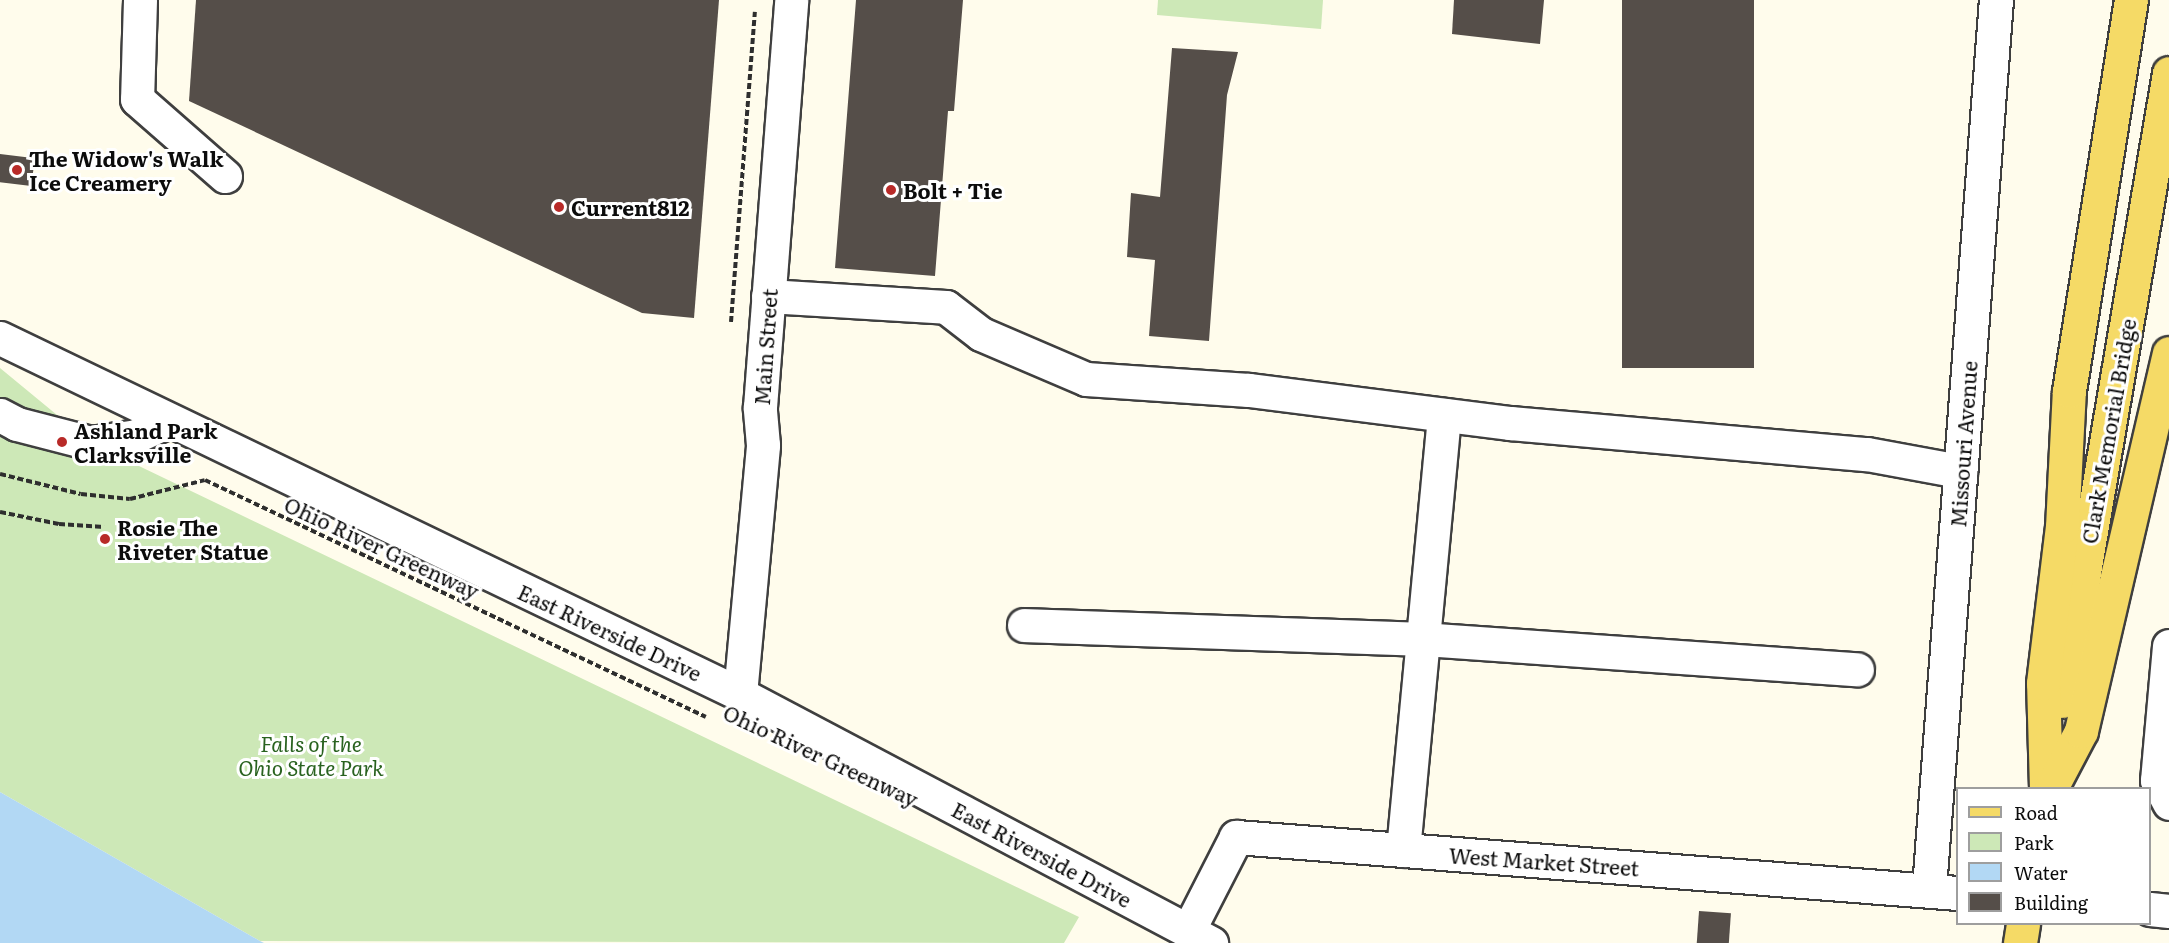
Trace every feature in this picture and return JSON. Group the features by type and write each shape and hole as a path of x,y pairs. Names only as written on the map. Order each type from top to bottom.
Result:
{"main road":[{"path":"2048,787 2043,683 2062,527 2069,391 2131,0"},
{"name":"Clark Memorial Bridge","path":"2048,787 2169,73"},
{"path":"2049,787 2081,731 2169,353"},
{"path":"2020,943 2023,925"}],"street":[{"path":"140,0 137,99 225,176"},
{"name":"Main Street","path":"740,694 764,445 760,407 791,0"},
{"name":"Missouri Avenue","path":"1943,890 1960,471 1996,0"},
{"path":"768,296 946,307 981,334 1086,379 1249,390 1444,415 1867,454 1960,471"},
{"name":"East Riverside Drive","path":"0,338 166,422 740,694 1199,937"},
{"path":"0,415 91,443 136,435 166,422"},
{"path":"1403,850 1444,415"},
{"path":"1024,625 1423,639 1857,669"},
{"path":"2169,646 2157,780 2169,803"},
{"name":"West Market Street","path":"1199,937 1236,837 1943,890"},
{"path":"2151,909 2169,911 2169,903"}],"path":[{"path":"730,325 757,3"},
{"name":"Ohio River Greenway","path":"0,474 81,494 130,499 206,480 714,721"},
{"path":"0,512 59,524 104,527"}],"green space":[{"path":"1158,0 1323,0 1321,29 1157,15"},
{"name":"Falls of the Ohio State Park","path":"0,368 91,443 1079,917 1064,943 260,941 0,792"}],"water":[{"path":"0,792 260,941 264,943 0,943"}],"building":[{"name":"Current812","path":"196,0 719,0 694,318 642,313 189,101"},
{"name":"Bolt + Tie","path":"856,0 963,0 954,111 948,111 935,276 835,268"},
{"path":"1454,0 1544,0 1540,44 1452,34"},
{"path":"1622,0 1754,0 1754,368 1622,368"},
{"path":"1172,48 1238,52 1227,95 1209,341 1149,336 1155,260 1127,257 1131,193 1160,197"},
{"name":"The Widow's Walk Ice Creamery","path":"0,154 35,158 31,186 0,182"},
{"path":"1699,911 1731,913 1729,943 1697,943"}],"place":[{"name":"The Widow's Walk Ice Creamery","path":"17,170"},
{"name":"Bolt + Tie","path":"891,190"},
{"name":"Current812","path":"559,207"},
{"name":"Ashland Park Clarksville","path":"62,442"},
{"name":"Rosie The Riveter Statue","path":"105,539"}]}
